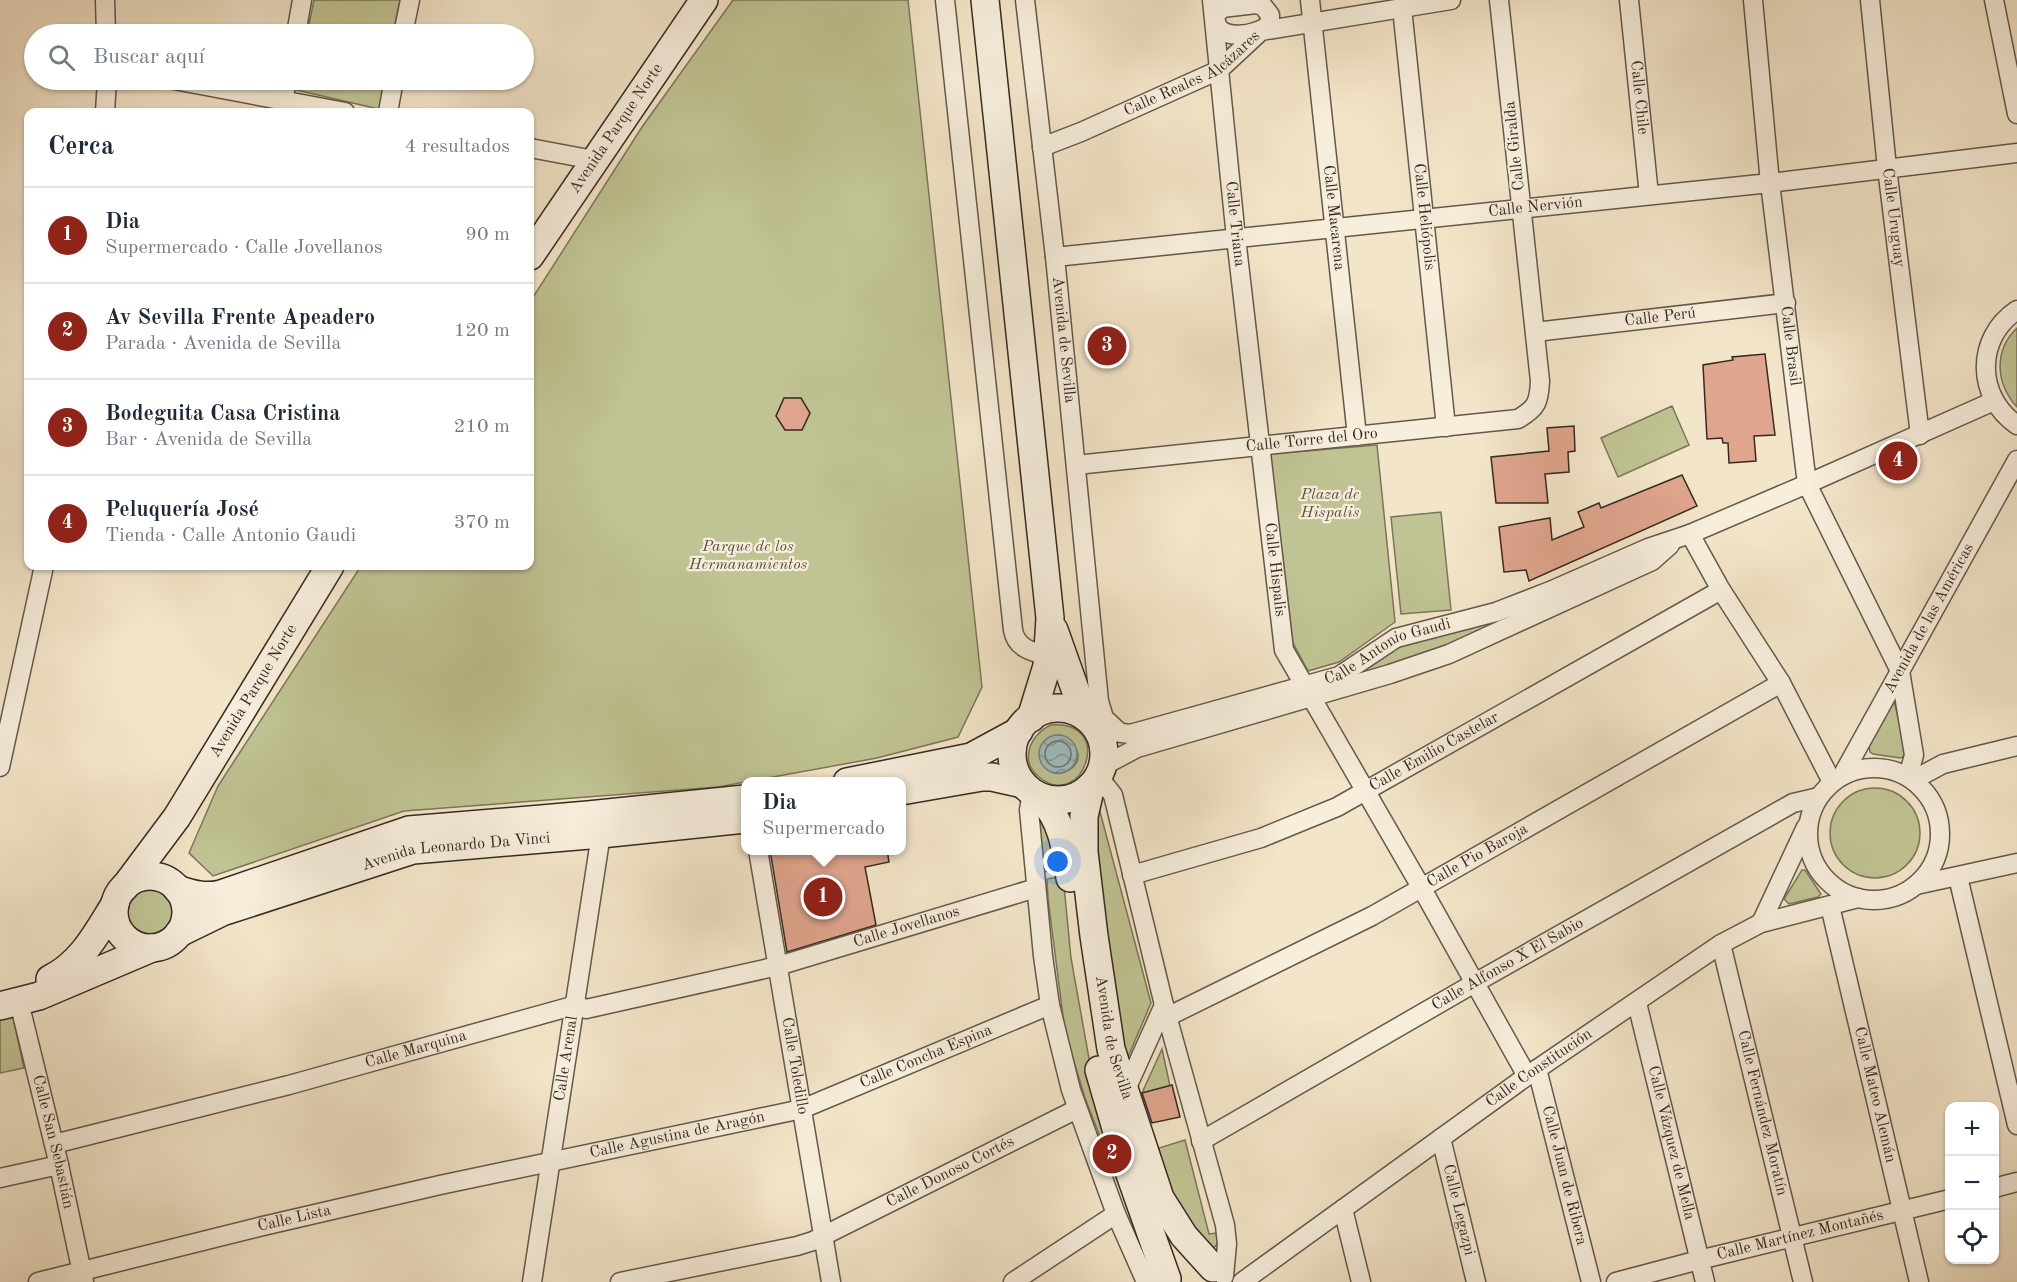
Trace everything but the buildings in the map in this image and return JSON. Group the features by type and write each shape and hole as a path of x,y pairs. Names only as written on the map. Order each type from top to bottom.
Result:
{"street":[{"path":"105,0 106,24"},
{"path":"298,24 302,0"},
{"path":"405,24 410,0"},
{"name":"Avenida Parque Norte","path":"534,250 704,0"},
{"path":"945,0 1012,630 1018,644 1048,656"},
{"path":"985,0 1050,618 1048,656 1025,724 1014,744 1012,758 1016,772 1032,791 1029,810 1035,888 1050,1005 1077,1109 1116,1214 1160,1281 1184,1266 1199,1264 1227,1277 1227,1235 1105,776 1104,747 1100,735 1089,721 1050,618"},
{"name":"Avenida de Sevilla","path":"1025,0 1055,257 1098,679"},
{"name":"Calle Triana","path":"1212,0 1260,447"},
{"name":"Calle Macarena","path":"1310,0 1357,436"},
{"name":"Calle Reales Alcázares","path":"1042,147 1081,132 1219,70 1261,31 1451,0"},
{"name":"Calle Giralda","path":"1499,0 1540,381 1539,399"},
{"name":"Calle Chile","path":"1629,0 1649,195"},
{"name":"Calle Brasil","path":"1753,0 1770,183 1807,484 1900,670 1914,755 1911,779"},
{"name":"Calle Uruguay","path":"1870,0 1887,168 1920,435"},
{"path":"1994,0 2017,114"},
{"path":"1258,4 1267,10 1270,18 1268,25 1261,31 1227,34 1219,29 1215,20 1216,15 1222,8 1258,4"},
{"name":"Calle Heliópolis","path":"1402,8 1446,427"},
{"path":"105,108 106,90"},
{"path":"226,90 322,108"},
{"path":"283,101 285,90"},
{"path":"389,108 392,90"},
{"path":"534,148 594,160"},
{"name":"Calle Nervión","path":"1055,257 1770,183 2017,153"},
{"name":"Calle Perú","path":"1535,332 1786,303"},
{"path":"2017,310 2001,324 1989,346 1986,372 1994,401 2017,425"},
{"name":"Calle Torre del Oro","path":"1076,465 1518,419 1531,411 1539,399"},
{"name":"Calle Antonio Gaudi","path":"1105,776 1137,748 1309,692 1343,674 1396,638 1496,612 1550,591 1648,548 1683,537 1807,484 1994,401"},
{"name":"Calle Hispalis","path":"1260,447 1284,650 1421,887"},
{"name":"Avenida de las Américas","path":"1837,779 2017,460"},
{"path":"1683,537 1781,683 1837,779"},
{"name":"Calle Antonio Gaudi","path":"1124,734 1390,674 1449,654 1652,561 1683,537"},
{"path":"0,767 43,570"},
{"name":"Avenida Parque Norte","path":"119,896 177,817 328,570"},
{"name":"Calle Emilio Castelar","path":"1132,875 1261,838 1337,807 1721,591"},
{"path":"1089,721 1098,679"},
{"path":"1098,679 1099,701 1104,718 1124,734"},
{"name":"Calle Pio Baroja","path":"1166,1011 1372,916 1781,683"},
{"path":"872,777 971,757 1044,711 1058,709 1072,711 1089,721 1124,734"},
{"path":"1911,779 1943,764 2017,746"},
{"path":"1761,923 1819,797 1837,779 1858,770 1875,768 1893,770 1911,779 1925,791 1940,820 1941,836 1936,860 1916,885 1898,896 1872,900 1858,898 1835,887 1818,869 1809,845 1809,819"},
{"path":"906,790 992,777 1052,800 1064,800 1082,794 1105,776"},
{"name":"Avenida de Sevilla","path":"1105,776 1087,802 1083,829 1086,871 1106,1025 1116,1068 1155,1186 1166,1209 1184,1236 1227,1277"},
{"name":"Avenida de Sevilla","path":"1032,791 1051,810 1057,821 1066,851 1096,1061 1160,1281"},
{"name":"Calle Alfonso X El Sabio","path":"1201,1142 1473,984 1793,803 1819,797"},
{"name":"Avenida Leonardo Da Vinci","path":"175,887 201,896 221,894 409,830 741,799"},
{"name":"Avenida Parque Norte","path":"175,887 169,877 167,857 177,817"},
{"name":"Avenida Leonardo Da Vinci","path":"179,933 215,915 413,849 601,834 741,819"},
{"name":"Calle Arenal","path":"532,1282 532,1269 552,1161 601,834"},
{"name":"Calle Toledillo","path":"759,855 831,1282"},
{"path":"1916,885 2017,863"},
{"path":"144,877 159,878 175,887 183,900 186,912 179,933 167,944 152,948 39,996 6,1000 71,966 85,950 119,896 133,881 144,877"},
{"path":"1958,877 2017,1125"},
{"name":"Calle Juan de Ribera","path":"1421,887 1473,984 1532,1073 1591,1282"},
{"name":"Calle Jovellanos","path":"778,966 1035,888"},
{"path":"119,896 114,918 121,934 135,945 152,948"},
{"name":"Calle Constitución","path":"1227,1277 1343,1209 1532,1073 1720,944 1761,923 1858,898"},
{"name":"Calle Mateo Alemán","path":"1830,906 1919,1282"},
{"name":"Calle Fernández Moratín","path":"1720,944 1803,1282"},
{"name":"Calle Marquina","path":"54,1144 289,1085 576,1005 586,1009 778,966"},
{"name":"Calle San Sebastián","path":"6,1000 54,1144 83,1277"},
{"name":"Calle Vázquez de Mella","path":"1637,1003 1705,1282"},
{"name":"Calle Concha Espina","path":"802,1109 1050,1005"},
{"path":"1124,1094 1166,1011"},
{"name":"Calle Agustina de Aragón","path":"552,1161 802,1109"},
{"name":"Calle Donoso Cortés","path":"620,1282 797,1246 824,1235 1077,1109"},
{"name":"Calle Legazpi","path":"1441,1138 1476,1282"},
{"name":"Calle Lista","path":"38,1282 83,1277 274,1224 552,1161"},
{"path":"0,1178 59,1165"},
{"path":"1999,1187 2017,1182"},
{"name":"Calle Martínez Montañés","path":"1616,1282 1945,1200"},
{"path":"1343,1209 1361,1282"},
{"path":"1013,1282 1116,1214"}],"green space":[{"path":"314,0 400,0 395,24 309,24"},
{"name":"Parque de los Hermanamientos","path":"733,0 908,0 982,687 958,737 877,758 773,777 741,777 741,783 718,787 404,811 213,876 189,853 218,786 358,570 534,570 534,296 642,127"},
{"path":"296,90 383,90 379,108"},
{"path":"2017,328 2017,407 2005,388 2000,368 2004,347"},
{"path":"1672,406 1689,445 1618,477 1601,438"},
{"name":"Plaza de Hispalis","path":"1377,445 1395,622 1339,662 1308,671 1293,643 1270,454"},
{"path":"1441,512 1451,610 1401,614 1391,517"},
{"path":"1547,598 1440,652 1351,681 1348,677 1402,644"},
{"path":"1894,701 1906,750 1900,758 1873,754 1870,752 1869,744"},
{"path":"1051,725 1071,727 1083,736 1087,748 1086,762 1079,775 1069,783 1055,785 1039,777 1029,763 1028,756 1033,741","holes":["1060,735 1077,751 1077,761 1074,766 1063,773 1052,772 1041,760 1040,748 1050,737"]},
{"path":"1866,788 1884,788 1900,795 1913,808 1920,824 1920,842 1913,858 1900,871 1884,878 1866,878 1850,871 1837,858 1830,842 1830,824 1837,808 1850,795"},
{"path":"1099,808 1151,1003 1125,1064 1113,1008 1094,825"},
{"path":"1048,821 1062,869 1044,872 1038,822"},
{"path":"1802,870 1805,870 1821,894 1818,897 1789,904 1784,899"},
{"path":"1063,876 1071,958 1090,1064 1117,1163 1111,1165 1085,1098 1065,1032 1047,879"},
{"path":"145,887 155,887 168,894 175,907 175,917 168,930 155,937 145,937 136,933 129,926 125,917 125,907 129,898 136,891"},
{"path":"12,1013 24,1068 0,1073 0,1015"},
{"path":"1162,1049 1170,1086 1142,1093"},
{"path":"1185,1140 1209,1234 1216,1233 1218,1243 1212,1250 1177,1211 1156,1155 1159,1148"}],"water":[{"path":"1058,735 1072,740 1077,754 1072,768 1058,773 1044,768 1039,754 1044,740"}],"place":[{"name":"Bodeguita Casa Cristina","path":"1107,346"},
{"name":"Peluquería José","path":"1898,461"},
{"name":"Dia","path":"823,897"},
{"name":"Av Sevilla Frente Apeadero","path":"1112,1154"}]}
